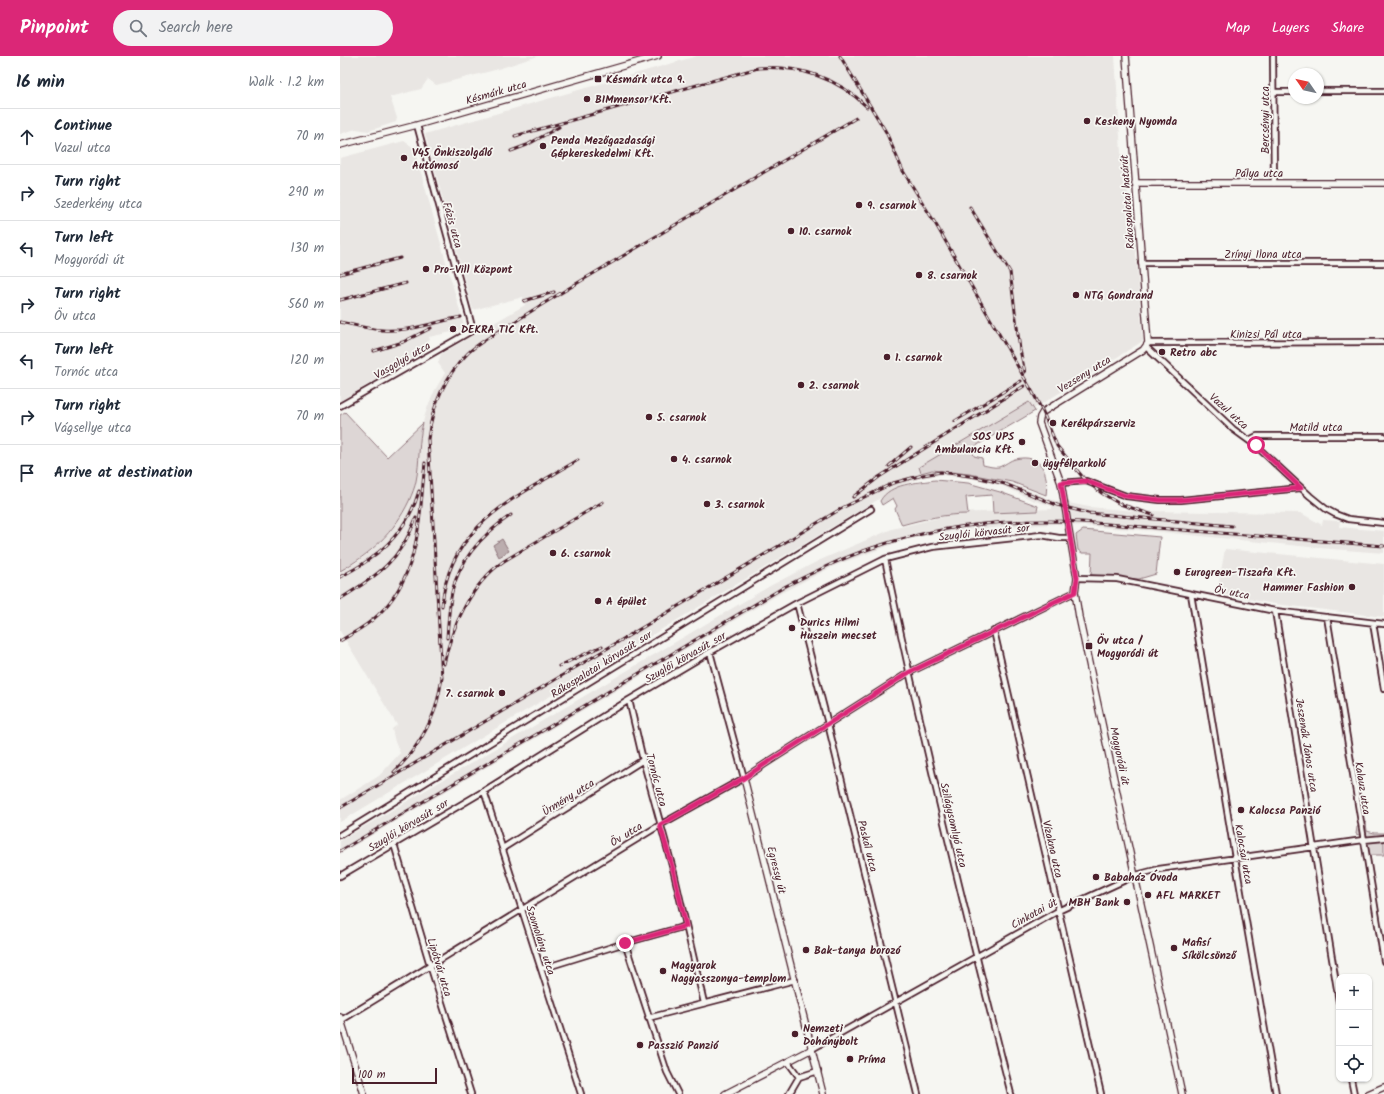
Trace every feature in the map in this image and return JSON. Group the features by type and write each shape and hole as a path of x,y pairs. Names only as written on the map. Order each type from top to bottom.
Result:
{"street":[{"name":"Késmárk utca","path":"340,145 417,125 658,56"},
{"name":"Rákospalotai határút","path":"1126,56 1135,160 1135,183 1147,345"},
{"name":"Bercsényi utca","path":"1273,56 1274,183"},
{"path":"1324,91 1384,91"},
{"path":"1274,92 1288,92"},
{"name":"Fázis utca","path":"417,125 461,292 473,330"},
{"name":"Pálya utca","path":"1135,183 1384,183"},
{"name":"Zrínyi Ilona utca","path":"1141,263 1384,263"},
{"name":"Vasgolyó utca","path":"340,406 473,330"},
{"name":"Kinizsi Pál utca","path":"1147,345 1384,342"},
{"name":"Vezseny utca","path":"1039,423 1043,412 1147,345"},
{"name":"Vazul utca","path":"1147,345 1233,429 1249,440 1301,488 1326,508 1340,517 1355,521 1384,524"},
{"name":"Mogyoródi út","path":"1039,423 1061,483 1077,578 1075,592 1081,624 1182,1094"},
{"name":"Matild utca","path":"1249,440 1257,436 1384,436"},
{"path":"1061,483 1086,481 1126,496 1160,500 1181,500 1301,488"},
{"name":"Rákospalotai körvasút sor","path":"340,834 871,509"},
{"name":"Szuglói körvasút sor","path":"340,876 484,791 629,700 710,652 797,603 885,559 932,547 1042,535 1070,538"},
{"name":"Szilágysomlyó utca","path":"885,559 908,673 976,957 1011,1094"},
{"name":"Öv utca","path":"1077,578 1117,579 1275,611 1384,624"},
{"name":"Öv utca","path":"340,1019 660,825 744,778 908,673 1075,592"},
{"name":"Kalocsai utca","path":"1191,594 1276,1094"},
{"name":"Paskál utca","path":"797,603 897,1002 918,1094"},
{"name":"Jeszenák János utca","path":"1275,611 1336,982"},
{"name":"Kalauz utca","path":"1326,617 1384,961"},
{"path":"1373,623 1384,689"},
{"name":"Vízakna utca","path":"994,631 1101,1094"},
{"name":"Egressy út","path":"710,652 744,778 823,1094"},
{"name":"Tornóc utca","path":"629,700 643,760 674,873 704,1003"},
{"name":"Ürmény utca","path":"503,848 643,760"},
{"name":"Szomolány utca","path":"484,791 581,1094"},
{"name":"Cinkotai út","path":"725,1094 812,1049 1058,911 1136,875 1159,869 1384,838"},
{"name":"Lipótvár utca","path":"394,844 430,965 471,1094"},
{"path":"541,969 686,926"},
{"path":"625,943 648,1018 667,1072 678,1094"},
{"path":"648,1018 795,980"},
{"path":"340,1019 364,1094"},
{"path":"788,1062 799,1077"},
{"path":"789,1094 799,1077 818,1071"},
{"path":"1352,1082 1354,1094"},
{"path":"1368,1094 1384,1087"}],"shaded area":[{"path":"340,56 538,56 495,70 436,85 428,79 421,89 390,97 397,118 396,122 368,131 356,129 340,134"},
{"path":"697,56 1115,56 1121,153 1134,229 1143,341 1040,405 927,471 942,470 977,474 1006,482 1053,500 1089,507 1135,511 1301,513 1322,525 1323,520 1340,521 1339,527 1384,531 1384,553 1152,531 1056,524 960,530 907,539 834,566 781,593 340,854 340,841 770,586 818,561 892,529 958,513 1052,509 1052,506 1032,500 1003,486 975,479 940,475 922,478 904,484 340,822 340,800 379,776 400,753 395,742 392,729 397,725 340,631 340,571 357,562 371,551 393,528 416,480 419,445 424,418 435,390 445,373 438,363 441,354 525,305 523,297 473,310 425,134"},
{"path":"404,141 414,148 465,329 429,337 430,340 427,341 428,344 425,345 426,351 340,401 340,158"},
{"path":"1029,402 1035,411 972,449 974,456 982,458 983,465 991,467 999,467 1013,460 1024,458 1032,459 1037,462 1042,466 1045,472 1047,487 1046,495 1012,482 969,474 932,470 921,473 919,467"},
{"path":"345,412 387,457 423,423 420,437 416,483 403,512 380,542 340,571 340,415"},
{"path":"935,480 968,483 1000,492 1038,506 1037,511 993,513 992,495 966,497 968,514 935,517 902,525 895,509 897,506 893,498 882,505 880,501 884,495 897,487 912,483"},
{"path":"1083,530 1160,537 1156,574 1139,579 1091,575 1092,553 1082,553 1078,550 1076,535"},
{"path":"502,539 509,551 499,557 493,545"},
{"path":"1225,549 1384,564 1384,617 1275,604 1217,593"},
{"path":"1366,822 1367,831 1384,833 1384,855 1370,855 1366,837 1356,834 1357,827"}],"railway":[{"path":"840,56 886,132 903,171 935,223 1032,391 1043,412 1057,446 1086,481 1103,494 1120,504 1153,515"},
{"path":"515,136 758,68 803,71 831,81 844,88 867,107"},
{"path":"394,772 412,752 427,728 439,695 442,678 428,439 436,404 446,382 460,362 468,353 491,336 856,118"},
{"path":"511,151 527,145 559,127"},
{"path":"970,207 1010,272 1020,350 1025,372"},
{"path":"340,274 400,258"},
{"path":"340,300 406,283"},
{"path":"524,301 554,292"},
{"path":"340,322 372,329 402,330 461,317"},
{"path":"374,351 403,342 431,328"},
{"path":"955,421 1021,381"},
{"path":"853,497 879,477 1024,386"},
{"path":"889,466 911,447"},
{"path":"442,606 447,578 457,554 472,534 489,516 510,501 578,460"},
{"path":"340,641 374,619 392,599 403,582 410,563 419,524 425,463"},
{"path":"340,808 844,507 893,483 941,472 976,477 1005,484 1057,505 1088,513 1232,526"},
{"path":"340,577 357,568 388,544 407,519 419,491"},
{"path":"444,664 452,635 465,607 482,581 492,570 504,561 603,502"},
{"path":"447,638 452,592 461,568 474,548 482,539 511,515"},
{"path":"340,599 365,583 386,566 403,545 416,518"},
{"path":"340,851 786,586 850,556 898,540 976,525 1002,522 1055,521 1384,546"},
{"path":"559,666 602,646"}],"place":[{"name":"Késmárk utca 9.","path":"598,79"},
{"name":"BIMmensor Kft.","path":"587,99"},
{"name":"Keskeny Nyomda","path":"1087,121"},
{"name":"Penda Mezőgazdasági Gépkereskedelmi Kft.","path":"543,146"},
{"name":"V45 Önkiszolgáló Autómosó","path":"404,158"},
{"name":"9. csarnok","path":"859,205"},
{"name":"10. csarnok","path":"791,231"},
{"name":"Pro-Vill Központ","path":"426,269"},
{"name":"8. csarnok","path":"919,275"},
{"name":"NTG Gondrand","path":"1076,295"},
{"name":"DEKRA TIC Kft.","path":"453,329"},
{"name":"Retro abc","path":"1162,352"},
{"name":"1. csarnok","path":"887,357"},
{"name":"2. csarnok","path":"801,385"},
{"name":"5. csarnok","path":"649,417"},
{"name":"Kerékpárszerviz","path":"1053,423"},
{"name":"SOS UPS Ambulancia Kft.","path":"1022,442"},
{"name":"4. csarnok","path":"674,459"},
{"name":"ügyfélparkoló","path":"1035,463"},
{"name":"3. csarnok","path":"707,504"},
{"name":"6. csarnok","path":"553,553"},
{"name":"Eurogreen-Tiszafa Kft.","path":"1177,572"},
{"name":"Hammer Fashion","path":"1352,587"},
{"name":"A épület","path":"598,601"},
{"name":"Durics Hilmi Huszein mecset","path":"792,628"},
{"name":"Öv utca / Mogyoródi út","path":"1089,646"},
{"name":"7. csarnok","path":"502,693"},
{"name":"Kalocsa Panzió","path":"1241,810"},
{"name":"Babaház Óvoda","path":"1096,877"},
{"name":"AFL MARKET","path":"1148,895"},
{"name":"MBH Bank","path":"1127,902"},
{"name":"Mafisí Síkölcsönző","path":"1174,948"},
{"name":"Bak-tanya borozó","path":"806,950"},
{"name":"Magyarok Nagyasszonya-templom","path":"663,971"},
{"name":"Nemzeti Dohánybolt","path":"795,1034"},
{"name":"Passzió Panzió","path":"640,1045"},
{"name":"Príma","path":"850,1059"}],"route":[{"path":"625,943 686,926 674,873 660,825 744,778 908,673 1075,592 1077,578 1075,562 1067,525 1061,483 1086,481 1112,492 1132,498 1149,500 1181,500 1301,488 1256,445"}]}
